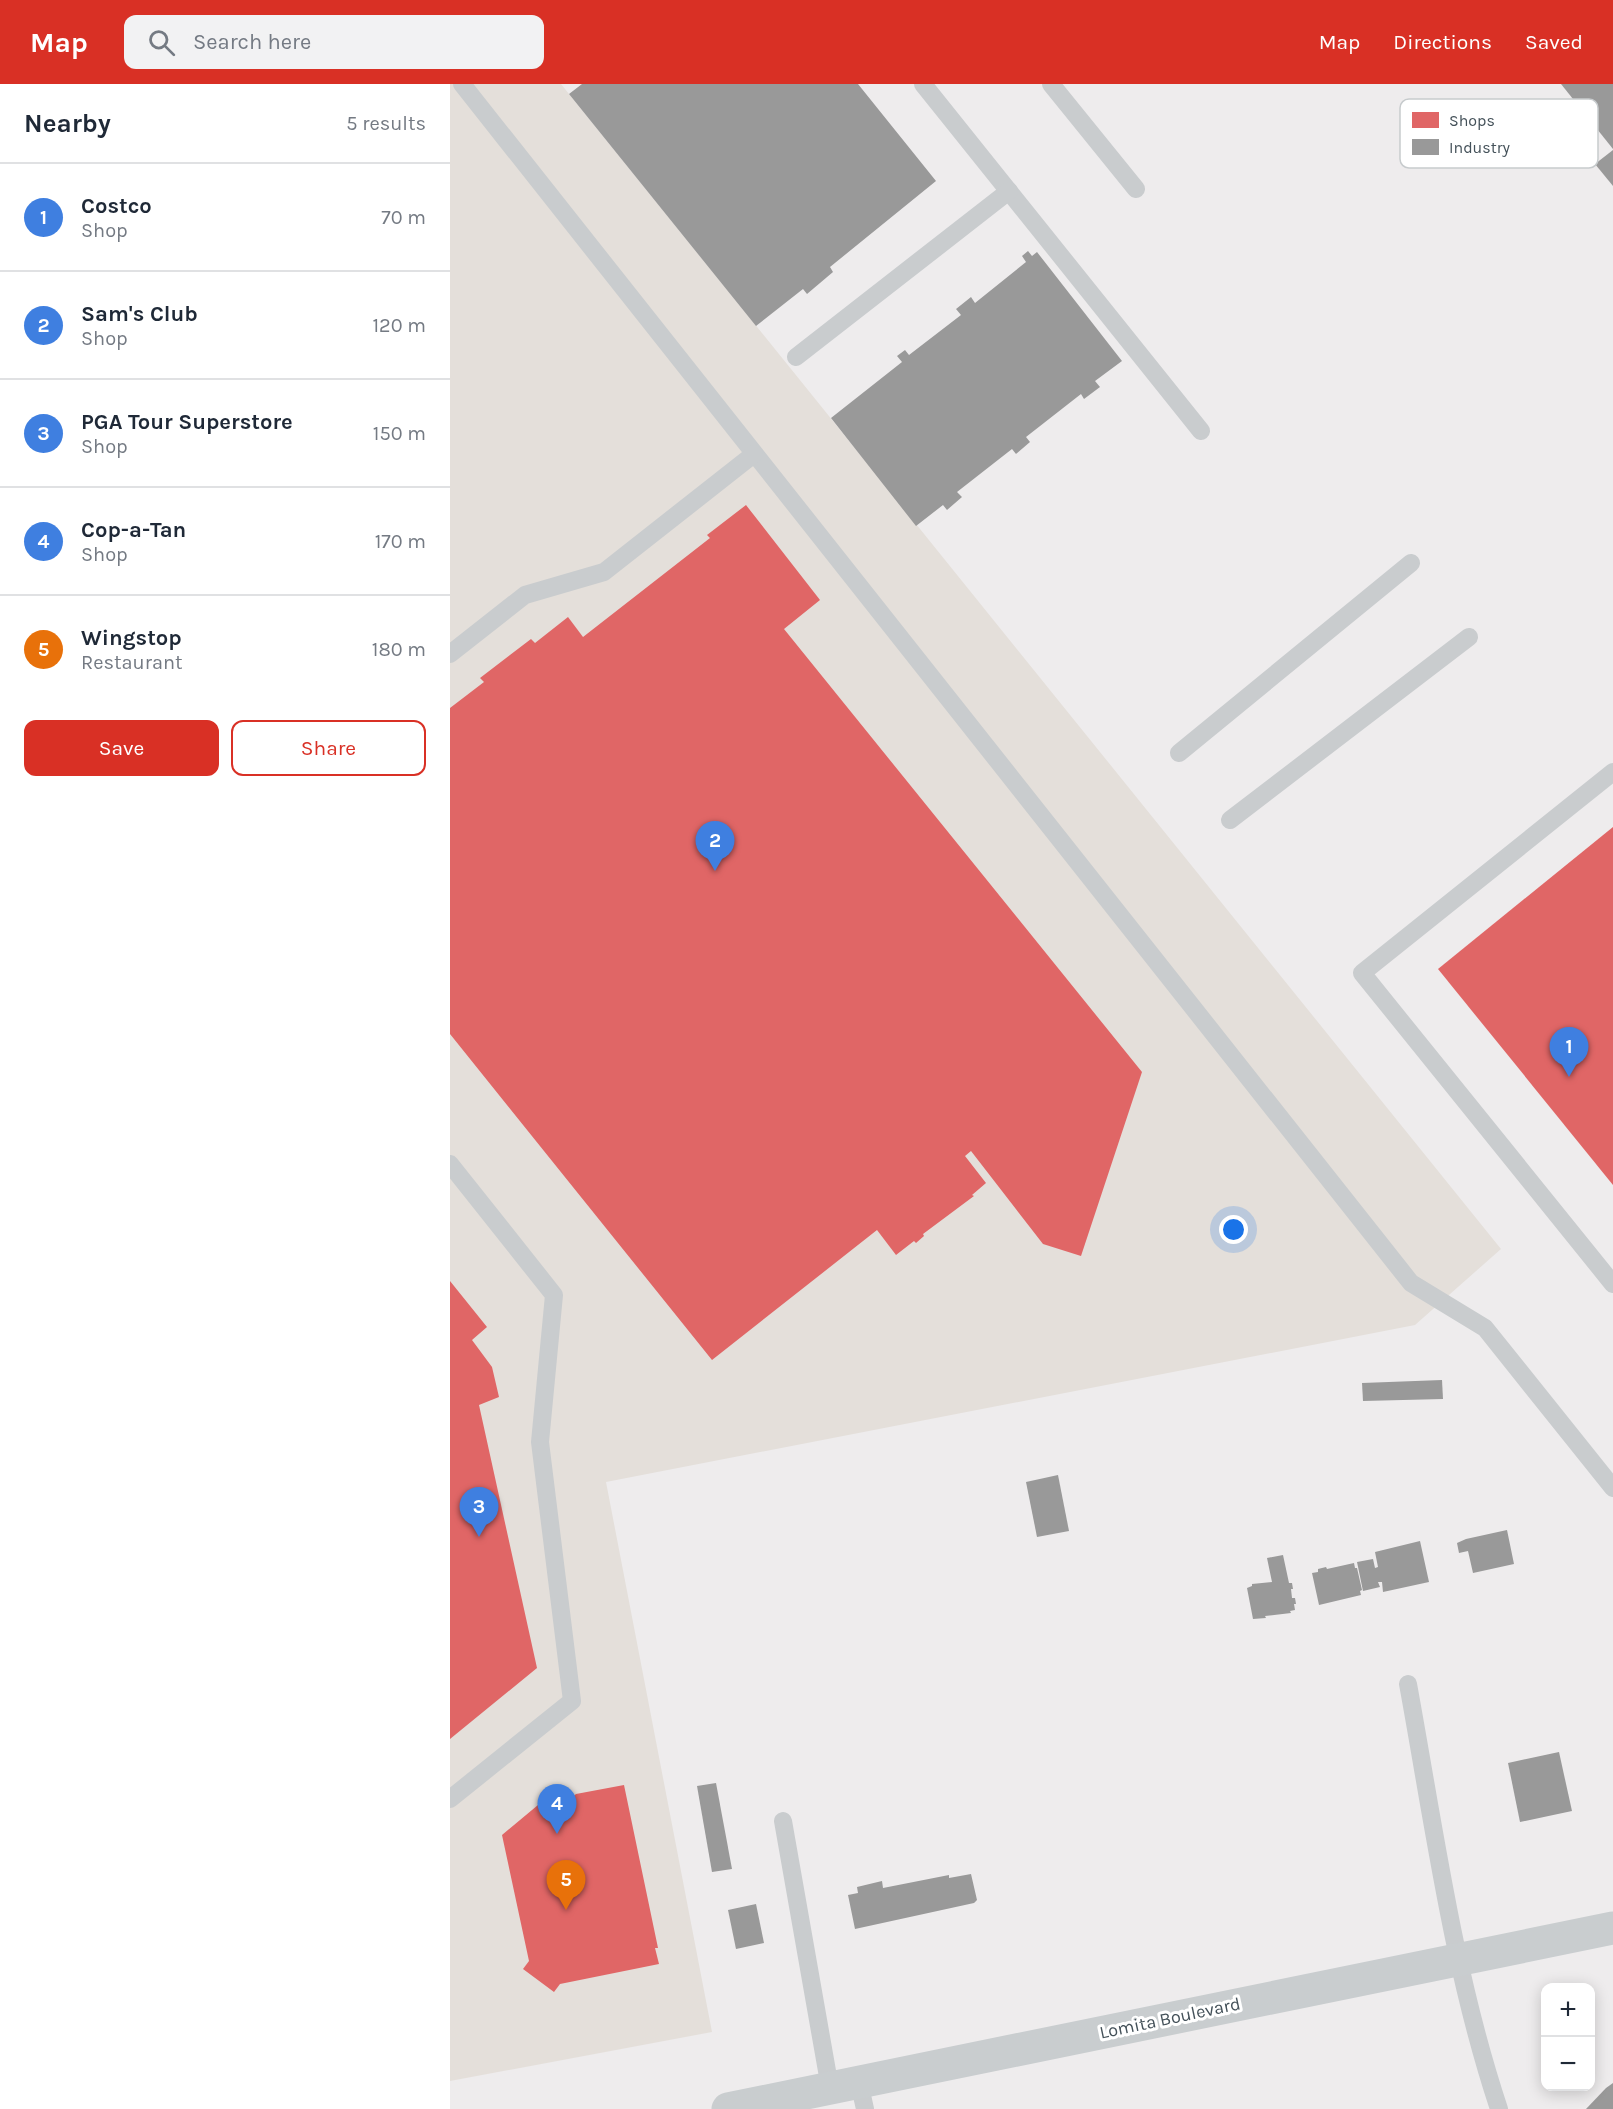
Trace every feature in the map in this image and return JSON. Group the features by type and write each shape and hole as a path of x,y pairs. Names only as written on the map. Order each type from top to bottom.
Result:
{"main road":[{"name":"Lomita Boulevard","path":"728,2109 852,2093 1458,1959 1613,1928"}],"lane":[{"path":"462,84 1411,1283 1485,1328 1613,1488"},
{"path":"923,84 1201,431"},
{"path":"1051,84 1136,189"},
{"path":"796,357 1009,191"},
{"path":"450,654 525,595 604,572 754,454"},
{"path":"1179,753 1411,563"},
{"path":"1230,819 1469,637"},
{"path":"1613,772 1362,973 1613,1284"},
{"path":"450,1164 554,1294 540,1442 572,1701 450,1799"},
{"path":"1408,1684 1458,1959 1499,2109"},
{"path":"783,1821 852,2093"}],"shaded area":[{"path":"450,84 561,84 1501,1249 1415,1325 606,1482 712,2032 450,2081"}],"building: Shops":[{"path":"746,505 820,600 784,629 1142,1072 1081,1256 1043,1244 971,1151 965,1156 986,1183 972,1195 974,1196 923,1234 924,1236 916,1243 914,1241 896,1255 877,1230 712,1360 450,1034 450,708 484,682 480,678 531,639 535,643 568,617 583,637 710,538 707,535"},
{"path":"1613,827 1613,1185 1438,969"},
{"path":"450,1281 487,1327 472,1340 492,1367 499,1397 479,1405 537,1668 450,1739"},
{"path":"624,1785 658,1948 655,1948 659,1964 560,1984 554,1992 523,1969 529,1961 502,1835 556,1790 567,1802 576,1794"}],"building: Industry":[{"path":"582,84 858,84 936,181 830,267 833,272 807,294 803,289 756,326 569,94"},
{"path":"1561,84 1613,84 1613,149 1598,130 1598,99 1573,99"},
{"path":"1613,150 1613,186 1598,168 1598,162"},
{"path":"1028,251 1032,256 1037,252 1122,361 1095,381 1100,387 1084,399 1081,394 1026,437 1030,442 1016,454 1012,449 957,492 962,497 947,510 943,505 916,526 831,418 902,362 897,356 905,350 909,355 961,315 956,309 971,297 975,303 1026,262 1022,256"},
{"path":"1442,1380 1443,1399 1363,1401 1362,1383"},
{"path":"1058,1475 1069,1531 1037,1537 1026,1482"},
{"path":"1507,1530 1514,1564 1473,1573 1468,1551 1459,1553 1457,1543"},
{"path":"1420,1541 1429,1582 1383,1592 1382,1582 1378,1582 1380,1587 1363,1591 1357,1562 1373,1559 1375,1568 1378,1567 1375,1552"},
{"path":"1283,1555 1289,1583 1292,1583 1295,1610 1290,1611 1291,1613 1253,1619 1247,1588 1252,1584 1272,1582 1267,1558"},
{"path":"1354,1563 1362,1590 1361,1595 1319,1605 1312,1573 1326,1567 1327,1569"},
{"path":"1559,1752 1572,1811 1520,1822 1508,1763"},
{"path":"716,1783 732,1869 712,1872 697,1786"},
{"path":"971,1874 977,1900 974,1903 855,1929 848,1895 858,1893 857,1887 882,1881 883,1888 949,1875 949,1878"},
{"path":"756,1904 764,1943 736,1949 728,1910"},
{"path":"1613,2083 1613,2109 1586,2109 1606,2088"}],"place":[{"name":"Sam's Club","path":"715,871"},
{"name":"Costco","path":"1569,1077"},
{"name":"PGA Tour Superstore","path":"479,1537"},
{"name":"Cop-a-Tan","path":"557,1834"},
{"name":"Wingstop","path":"566,1910"}]}
